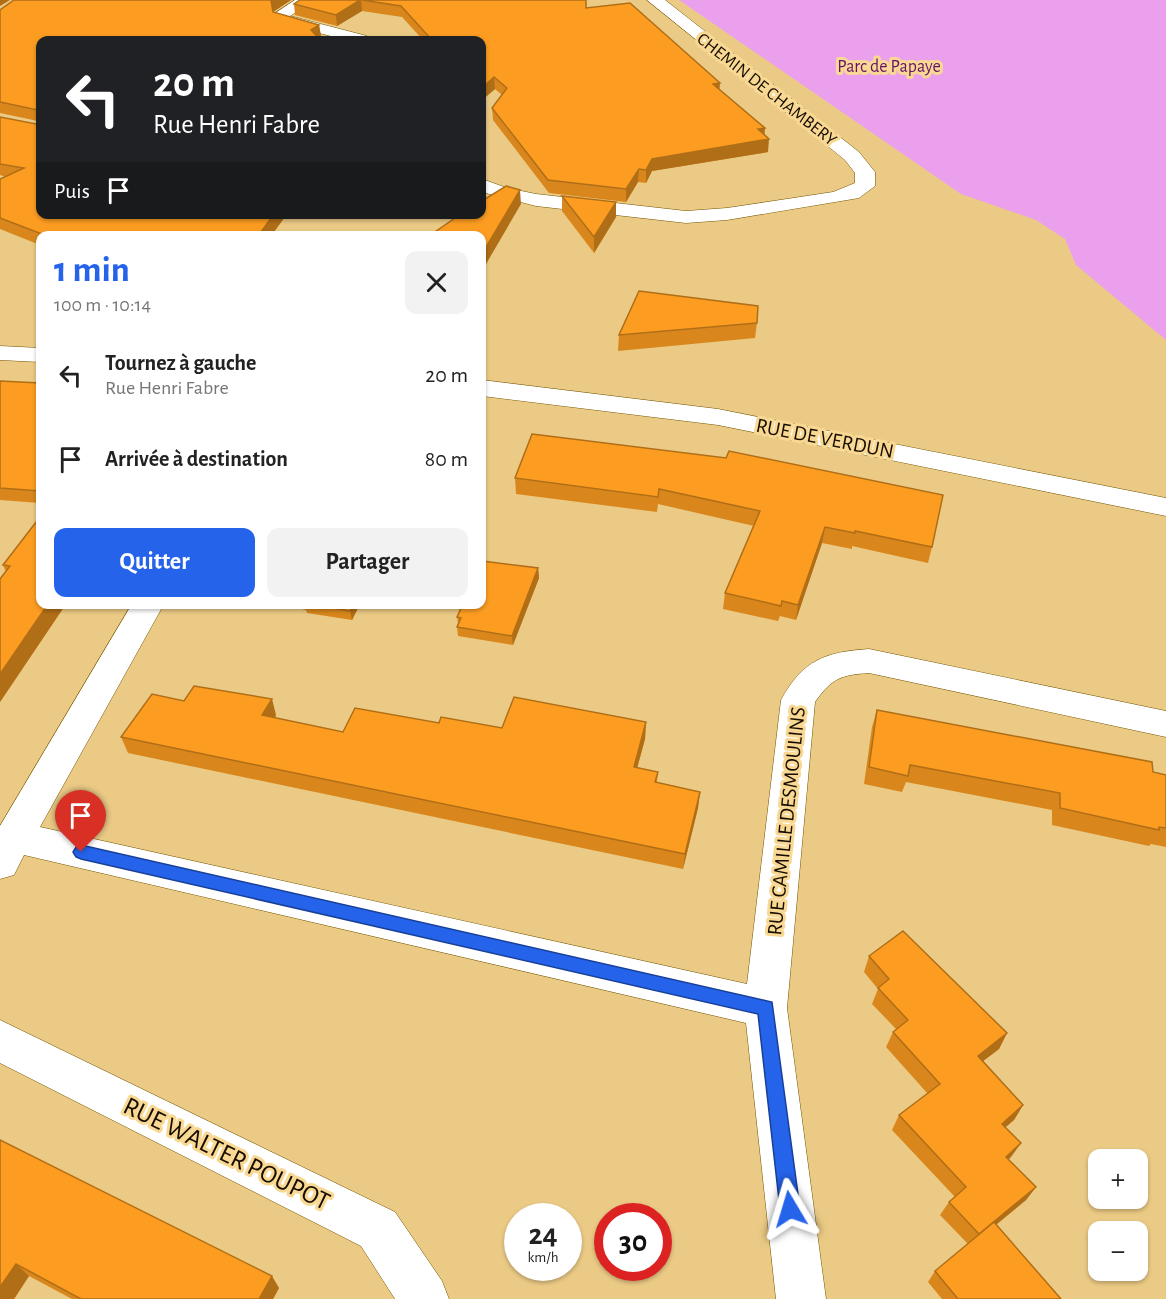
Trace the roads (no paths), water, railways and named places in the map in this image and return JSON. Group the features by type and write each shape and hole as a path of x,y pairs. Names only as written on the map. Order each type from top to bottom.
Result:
{"street":[{"path":"306,0 282,14 283,19 349,36"},
{"name":"CHEMIN DE CHAMBERY","path":"486,187 501,193 536,200 686,217 727,214 833,198 852,194 865,186 865,172 852,156 655,0"},
{"path":"0,353 36,355"},
{"name":"RUE DE VERDUN","path":"486,388 718,417 1166,507"},
{"path":"145,609 6,850 766,1008"},
{"name":"RUE CAMILLE DESMOULINS","path":"801,1299 766,1008 798,700 812,679 835,663 869,662 1166,724"},
{"name":"RUE WALTER POUPOT","path":"0,1041 378,1228 424,1299"}],"park label":[{"name":"Parc de Papaye","path":"889,66"}]}
